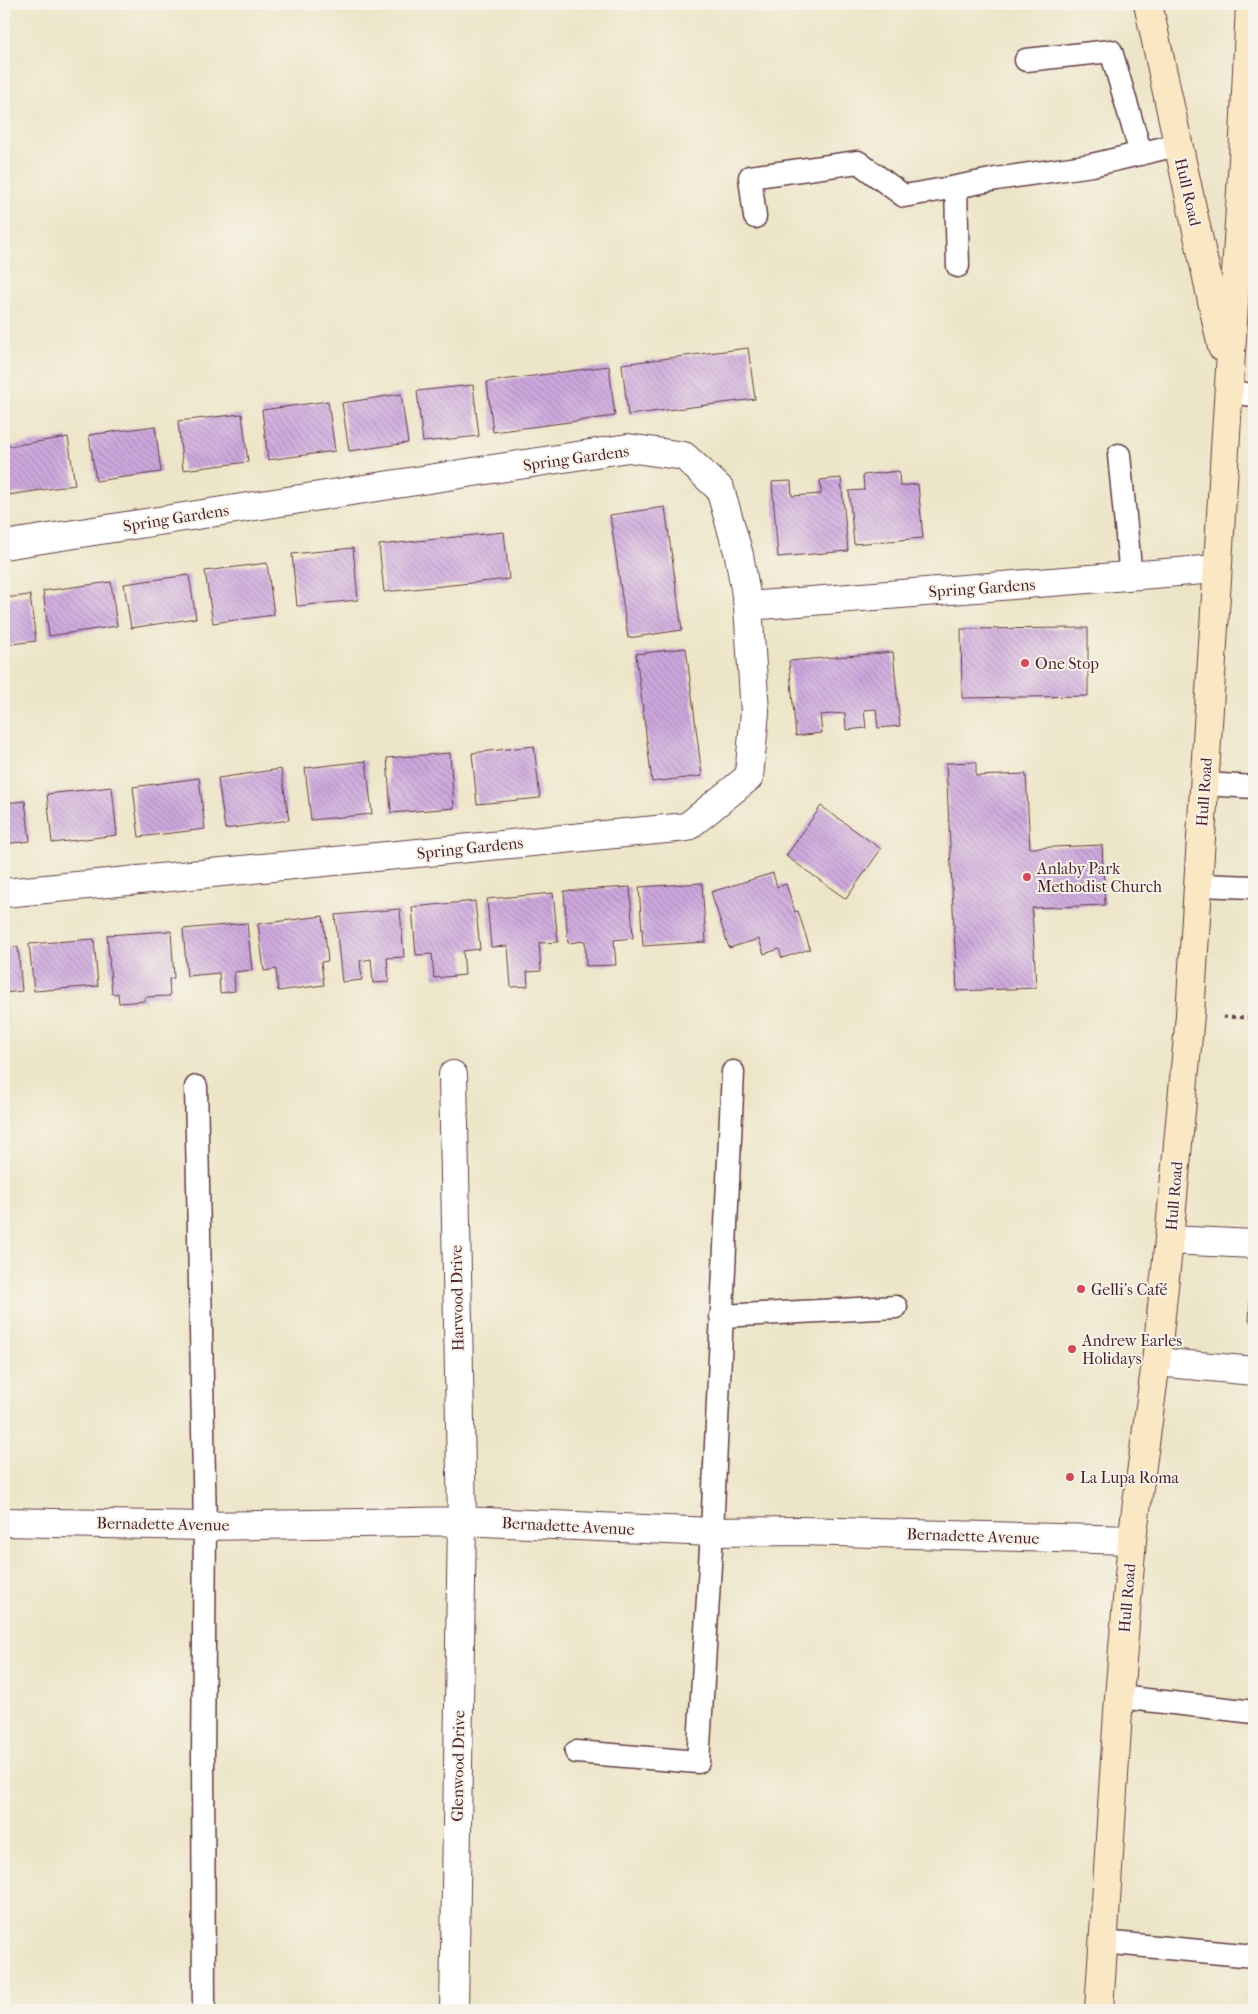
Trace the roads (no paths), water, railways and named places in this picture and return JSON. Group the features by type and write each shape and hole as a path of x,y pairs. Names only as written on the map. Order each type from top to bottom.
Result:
{"main road":[{"name":"Hull Road","path":"1148,4 1177,145 1237,389"},
{"name":"Hull Road","path":"1099,2010 1119,1697 1132,1540 1170,1240 1190,1015 1205,784 1216,569 1237,389 1249,159 1250,4"}],"street":[{"name":"Spring Gardens","path":"4,545 628,448 684,456 720,489 739,555 748,606 755,712 749,777 686,827 4,893"},
{"name":"Spring Gardens","path":"748,606 1216,569"},
{"name":"Harwood Drive","path":"453,1075 462,1521"},
{"path":"1170,1240 1254,1244"},
{"path":"1156,1362 1254,1371"},
{"name":"Bernadette Avenue","path":"4,1522 206,1526 462,1521 712,1532 800,1531 1132,1540"},
{"name":"Glenwood Drive","path":"454,2010 462,1521"}],"lane":[{"path":"1026,60 1111,51 1141,154"},
{"path":"755,217 750,177 858,162 904,196 996,179 1092,165 1177,145"},
{"path":"956,187 958,266"},
{"path":"1119,455 1131,577"},
{"path":"1205,784 1254,787"},
{"path":"1198,885 1254,887"},
{"path":"576,1752 698,1762 712,1532 734,1072"},
{"path":"196,1087 206,1526 203,1746 204,2010"},
{"path":"721,1316 896,1307"},
{"path":"1119,1697 1254,1712"},
{"path":"1102,1942 1254,1956"}],"place":[{"name":"One Stop","path":"1025,663"},
{"name":"Anlaby Park Methodist Church","path":"1027,877"},
{"name":"Gelli's Café","path":"1081,1289"},
{"name":"Andrew Earles Holidays","path":"1072,1349"},
{"name":"La Lupa Roma","path":"1070,1477"}]}
